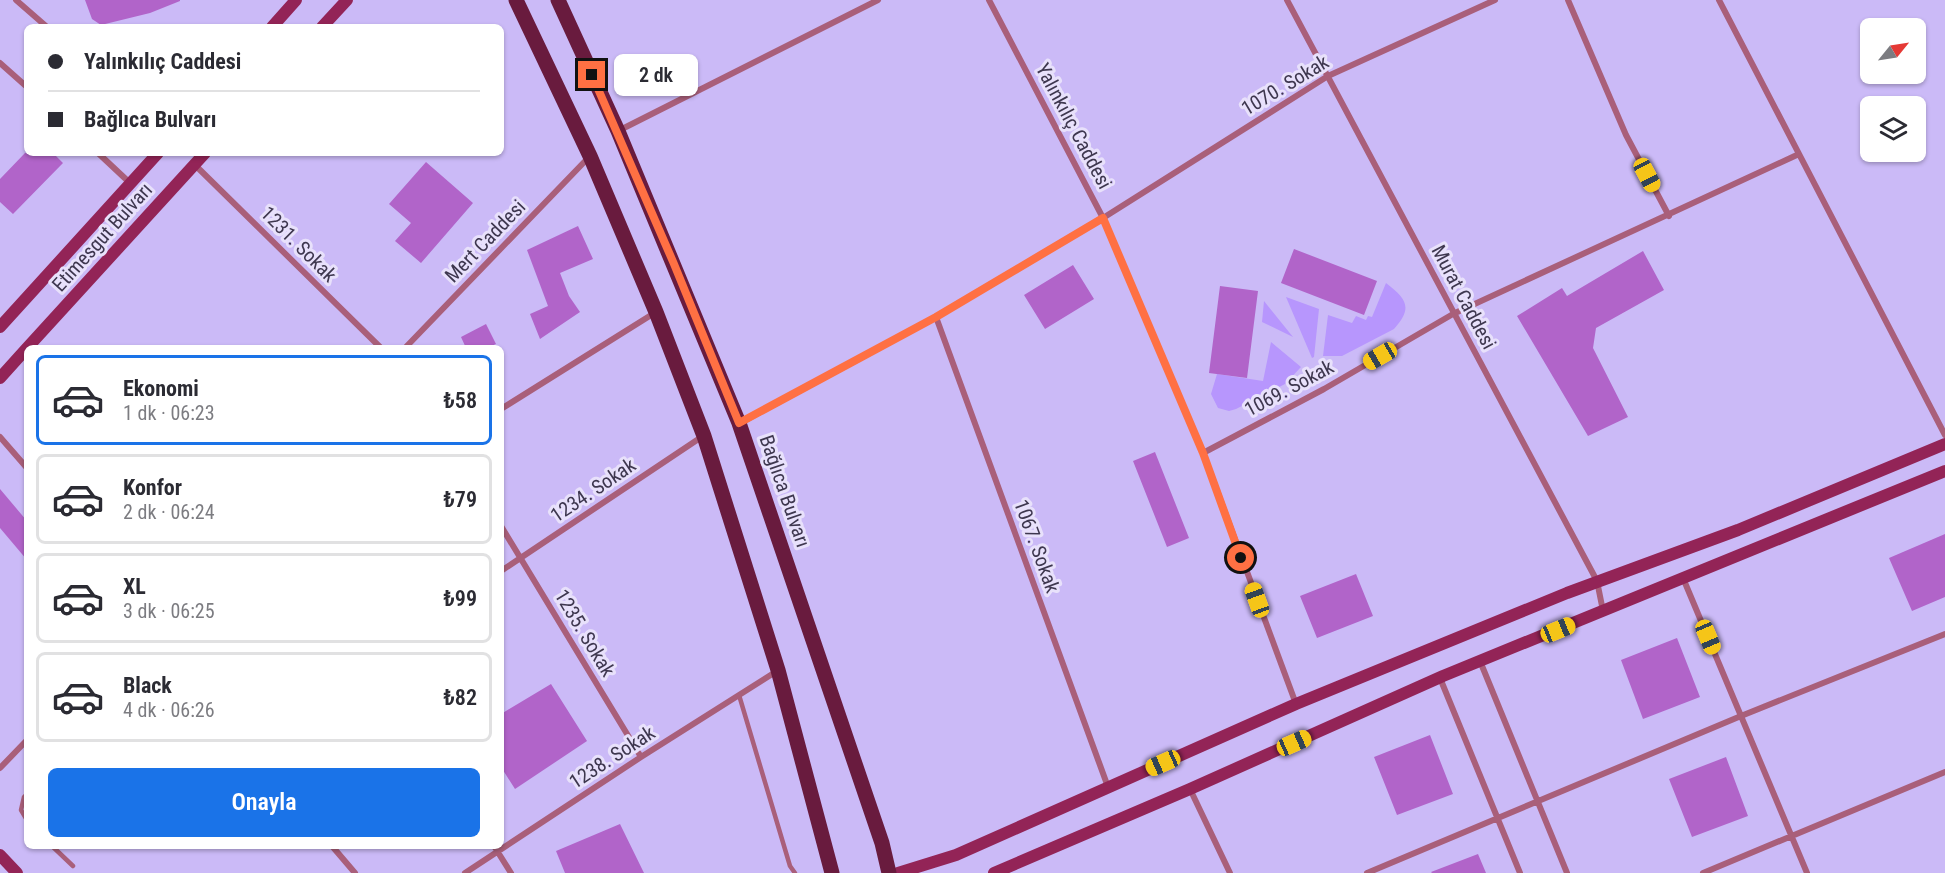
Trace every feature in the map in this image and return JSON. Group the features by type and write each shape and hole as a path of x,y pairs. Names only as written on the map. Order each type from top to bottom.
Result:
{"main road":[{"path":"275,24 296,0"},
{"path":"325,24 347,0"},
{"path":"516,0 590,156 656,312 704,436 778,670 832,873"},
{"name":"Bağlıca Bulvarı","path":"558,0 618,131 739,423 878,832 889,873"},
{"name":"Etimesgut Bulvarı","path":"0,327 155,156"},
{"name":"Etimesgut Bulvarı","path":"30,345 202,156"},
{"name":"Etimesgut Bulvarı","path":"0,378 24,351"},
{"path":"898,873 956,855 1296,704 1597,581 1738,530 1945,444"},
{"path":"994,873 1480,661 1945,471"},
{"path":"0,855 17,873"}],"street":[{"path":"16,0 44,24"},
{"path":"618,131 878,0"},
{"name":"Yalınkılıç Caddesi","path":"989,0 1103,218 1203,453 1296,704"},
{"name":"Murat Caddesi","path":"1287,0 1597,581 1604,612"},
{"name":"1070. Sokak","path":"739,423 936,317 1103,218 1328,76 1494,0"},
{"path":"1568,0 1626,135 1669,216"},
{"path":"1719,0 1945,435"},
{"path":"0,63 24,84"},
{"name":"1069. Sokak","path":"1203,453 1324,388 1453,314 1799,154"},
{"path":"101,156 131,183"},
{"name":"Mert Caddesi","path":"408,345 590,156"},
{"name":"1231. Sokak","path":"194,164 378,345"},
{"path":"504,407 656,312"},
{"name":"1067. Sokak","path":"936,317 1108,787"},
{"name":"1234. Sokak","path":"504,569 704,436"},
{"path":"0,437 24,465"},
{"name":"1235. Sokak","path":"504,531 641,757"},
{"path":"1683,578 1807,873"},
{"path":"1367,873 1945,634"},
{"path":"1480,661 1567,873"},
{"name":"1238. Sokak","path":"504,844 778,670"},
{"path":"1440,678 1520,873"},
{"path":"0,768 24,743"},
{"path":"1703,873 1945,772"},
{"path":"1190,789 1230,873"},
{"path":"335,849 355,873"},
{"path":"496,849 511,873"},
{"name":"1238. Sokak","path":"465,873 496,849"}],"lane":[{"path":"739,695 790,866 795,873"},
{"path":"24,797 21,810 24,815"},
{"path":"55,849 72,866"}],"shaded area":[{"path":"1386,283 1399,294 1405,304 1404,315 1394,329 1342,356 1323,356 1328,315 1352,323 1356,316 1366,320 1368,316 1372,317"},
{"path":"1286,297 1319,309 1314,357 1312,358"},
{"path":"1264,301 1293,337 1262,322"},
{"path":"1271,342 1301,367 1285,384 1236,409 1229,411 1218,408 1211,394 1217,374 1263,381"}],"building":[{"path":"85,0 180,0 150,13 105,24 100,24 92,19"},
{"path":"24,154 24,156 56,156 63,163 13,214 0,202 0,179"},
{"path":"426,162 473,203 421,263 395,241 411,223 389,204"},
{"path":"578,226 593,259 560,273 569,296 580,312 540,339 530,314 548,306 527,250"},
{"path":"1294,249 1377,281 1364,315 1281,283"},
{"path":"1643,251 1664,290 1596,328 1593,348 1628,417 1588,436 1517,316 1562,288 1567,296"},
{"path":"1073,265 1094,299 1045,329 1024,295"},
{"path":"1220,286 1258,291 1247,378 1209,373"},
{"path":"486,324 496,344 465,345 461,337"},
{"path":"1155,452 1189,538 1167,547 1133,461"},
{"path":"0,489 24,517 24,556 0,528"},
{"path":"1945,534 1945,597 1912,611 1889,558"},
{"path":"1356,574 1373,616 1317,638 1300,596"},
{"path":"1677,638 1700,697 1643,719 1621,660"},
{"path":"551,684 587,741 515,789 504,772 504,712"},
{"path":"1430,735 1453,794 1397,815 1374,757"},
{"path":"1726,757 1748,816 1692,837 1669,779"},
{"path":"620,824 644,873 565,873 556,851"},
{"path":"1478,854 1486,873 1431,872"}],"route":[{"path":"592,75 618,131 739,423 936,317 1103,218 1203,453 1241,558"}]}
